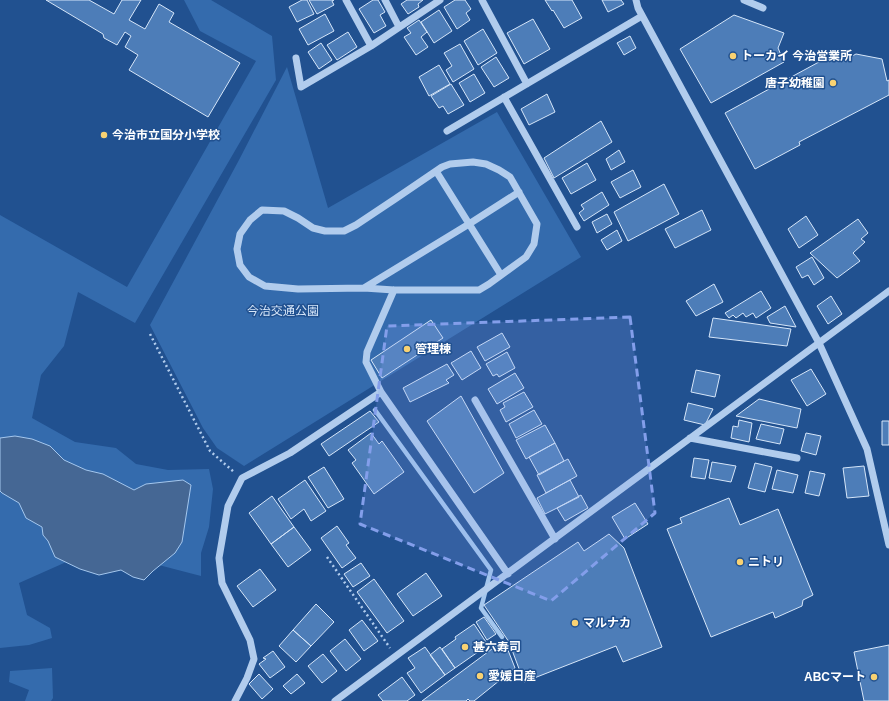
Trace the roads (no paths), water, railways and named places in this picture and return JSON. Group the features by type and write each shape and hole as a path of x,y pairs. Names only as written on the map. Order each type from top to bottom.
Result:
{"street":[{"path":"346,0 371,46"},
{"path":"385,0 399,27"},
{"path":"296,58 301,87 371,46 440,0"},
{"path":"482,0 527,84"},
{"path":"636,0 642,16 819,343 867,449 889,546"},
{"path":"744,0 763,8"},
{"path":"447,131 642,16"},
{"path":"504,97 577,227"},
{"path":"473,162 486,164 499,170 510,178 537,224 534,244 526,257 479,290 394,290 364,288 298,289 265,286 249,278 240,265 237,249 240,234 250,220 262,210 284,211 298,218 312,228 325,231 344,231 376,212 436,171 450,164 473,162"},
{"path":"436,171 501,275"},
{"path":"364,288 519,192"},
{"path":"394,290 367,352 366,362 381,392 508,574"},
{"path":"335,701 889,291"},
{"path":"235,701 247,678 254,659 250,640 222,583 219,558 228,506 242,478 290,453 381,392"},
{"path":"475,400 555,539"},
{"path":"690,438 797,458"}],"waterway":[{"path":"375,410 491,570 481,608 502,637"}],"place":[{"name":"トーカイ 今治営業所","path":"733,56"},
{"name":"唐子幼稚園","path":"833,83"},
{"name":"今治市立国分小学校","path":"104,135"},
{"name":"管理棟","path":"407,349"},
{"name":"ニトリ","path":"740,562"},
{"name":"マルナカ","path":"575,623"},
{"name":"甚六寿司","path":"465,647"},
{"name":"愛媛日産","path":"480,676"},
{"name":"ABCマート","path":"874,677"}],"park label":[{"name":"今治交通公園","path":"283,311"}]}
